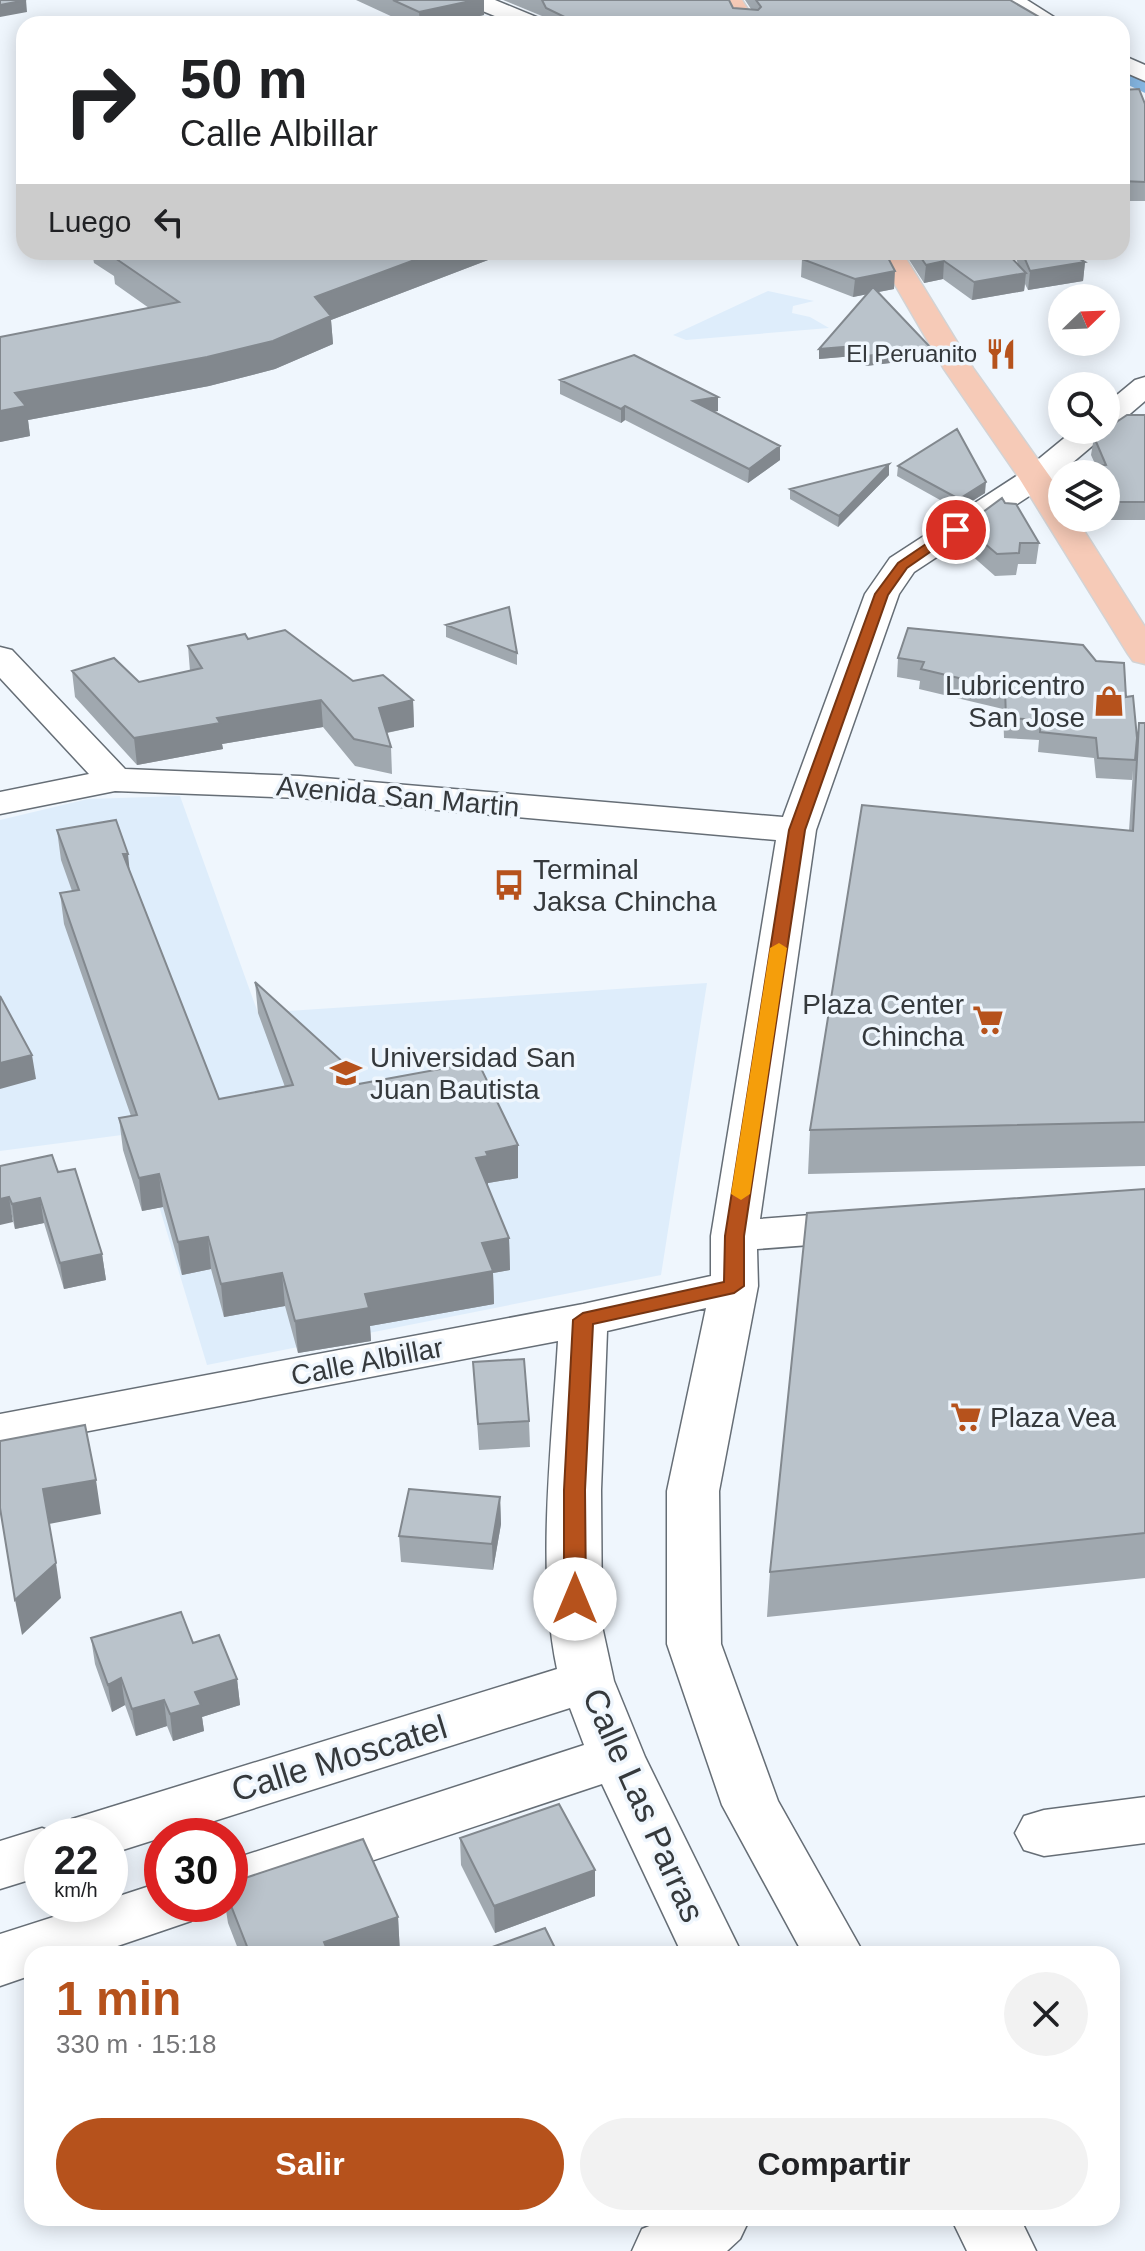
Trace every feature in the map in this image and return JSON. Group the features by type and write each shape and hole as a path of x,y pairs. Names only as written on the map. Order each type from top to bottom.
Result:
{"highway":[{"path":"894,260 959,369 1035,478 1145,654"}],"street":[{"path":"476,0 514,16"},
{"path":"1011,0 1040,16"},
{"path":"1120,407 1145,386"},
{"path":"830,1946 751,1805 694,1644 693,1491 734,1286 734,1236 797,830 882,594 902,565 1035,478 1076,444"},
{"path":"0,657 115,780"},
{"name":"Avenida San Martin","path":"0,803 115,780 300,787 797,830"},
{"path":"734,1236 908,1222"},
{"name":"Calle Albillar","path":"0,1431 583,1320 734,1286"},
{"name":"Calle Las Parras","path":"583,1320 575,1490 575,1626 587,1681 617,1757 708,1946"},
{"name":"Calle Moscatel","path":"128,1825 587,1681"},
{"path":"248,1878 617,1757"},
{"path":"1044,1833 1145,1820"},
{"path":"0,1865 24,1858"},
{"path":"42,1946 144,1913"},
{"path":"0,1960 24,1952"},
{"path":"665,2251 692,2240 708,2226"},
{"path":"989,2226 1003,2251"}],"shaded area":[{"path":"768,291 814,301 793,306 792,313 810,317 829,328 686,340 673,335"},
{"name":"Universidad San Juan Bautista","path":"180,796 258,1013 707,983 661,1275 207,1365 137,1133 0,1151 0,820 88,799"}],"building":[{"path":"0,0 26,0 0,5"},
{"path":"393,0 475,0 419,12"},
{"path":"542,0 729,0 733,8 758,10 761,7 756,0 1010,0 1037,16 562,16 546,8"},
{"path":"1139,89 1145,104 1145,182 1130,181 1130,90"},
{"path":"118,260 414,260 315,297 331,316 273,341 207,357 15,393 26,406 0,411 0,337 179,302"},
{"path":"805,260 889,260 895,271 855,279"},
{"path":"923,260 1014,260 1026,273 974,282 944,261 926,265"},
{"path":"1025,260 1085,262 1030,271"},
{"path":"873,287 931,348 866,356 855,346 819,349"},
{"path":"634,355 718,397 693,401 780,446 749,469 625,406 621,409 560,380"},
{"path":"1127,415 1145,415 1145,502 1120,502 1120,460 1104,460 1097,444 1120,444 1120,420"},
{"path":"957,429 986,482 959,499 898,466"},
{"path":"889,464 839,516 790,489"},
{"path":"1002,498 1005,503 1016,504 1039,543 1020,543 1019,553 997,554 964,526"},
{"path":"509,607 517,653 446,625"},
{"path":"908,628 1083,645 1096,661 1124,663 1126,697 1133,696 1137,738 1135,760 1098,758 1096,738 1040,732 1041,720 1006,718 1005,689 921,669 924,662 898,658"},
{"path":"285,630 353,681 383,675 413,700 379,708 391,747 354,739 321,700 217,718 220,723 134,738 72,671 114,658 139,682 202,668 188,646 245,634 248,639"},
{"name":"Plaza Center Chincha","path":"1139,723 1145,723 1145,1122 810,1130 862,805 1133,831"},
{"path":"116,820 128,854 123,854 219,1099 293,1085 255,982 343,1062 353,1085 478,1062 518,1145 486,1152 488,1156 476,1158 509,1238 482,1243 493,1271 365,1294 369,1308 295,1321 282,1273 221,1284 208,1237 178,1242 159,1174 139,1178 119,1118 137,1115 60,893 79,890 57,830"},
{"path":"0,996 32,1055 0,1063"},
{"path":"52,1155 58,1172 75,1169 102,1254 60,1263 40,1198 12,1204 9,1197 0,1199 0,1166"},
{"name":"Plaza Vea","path":"1145,1189 1145,1533 770,1572 807,1213"},
{"path":"524,1359 529,1421 478,1424 473,1362"},
{"path":"85,1425 96,1480 43,1489 56,1563 15,1600 0,1508 0,1441"},
{"path":"409,1489 500,1497 492,1544 399,1536"},
{"path":"181,1612 193,1643 219,1635 237,1679 195,1692 201,1705 170,1714 164,1700 132,1709 121,1678 108,1685 91,1638"},
{"path":"559,1804 595,1870 494,1906 460,1838"},
{"path":"363,1839 398,1917 324,1942 326,1946 247,1946 237,1922 248,1922 248,1877"},
{"path":"545,1928 554,1946 495,1946"}],"waterway":[{"path":"1130,77 1145,86"}],"slow traffic":[{"path":"741,1194 779,948"}],"place":[{"name":"El Peruanito","path":"1001,354"},
{"name":"Lubricentro San Jose","path":"1109,701"},
{"name":"Terminal Jaksa Chincha","path":"509,885"},
{"name":"Plaza Center Chincha","path":"988,1020"},
{"name":"Universidad San Juan Bautista","path":"346,1073"},
{"name":"Plaza Vea","path":"966,1417"}],"route":[{"path":"575,1599 575,1490 583,1320 734,1286 734,1236 797,830 882,594 902,565 956,530"}]}
